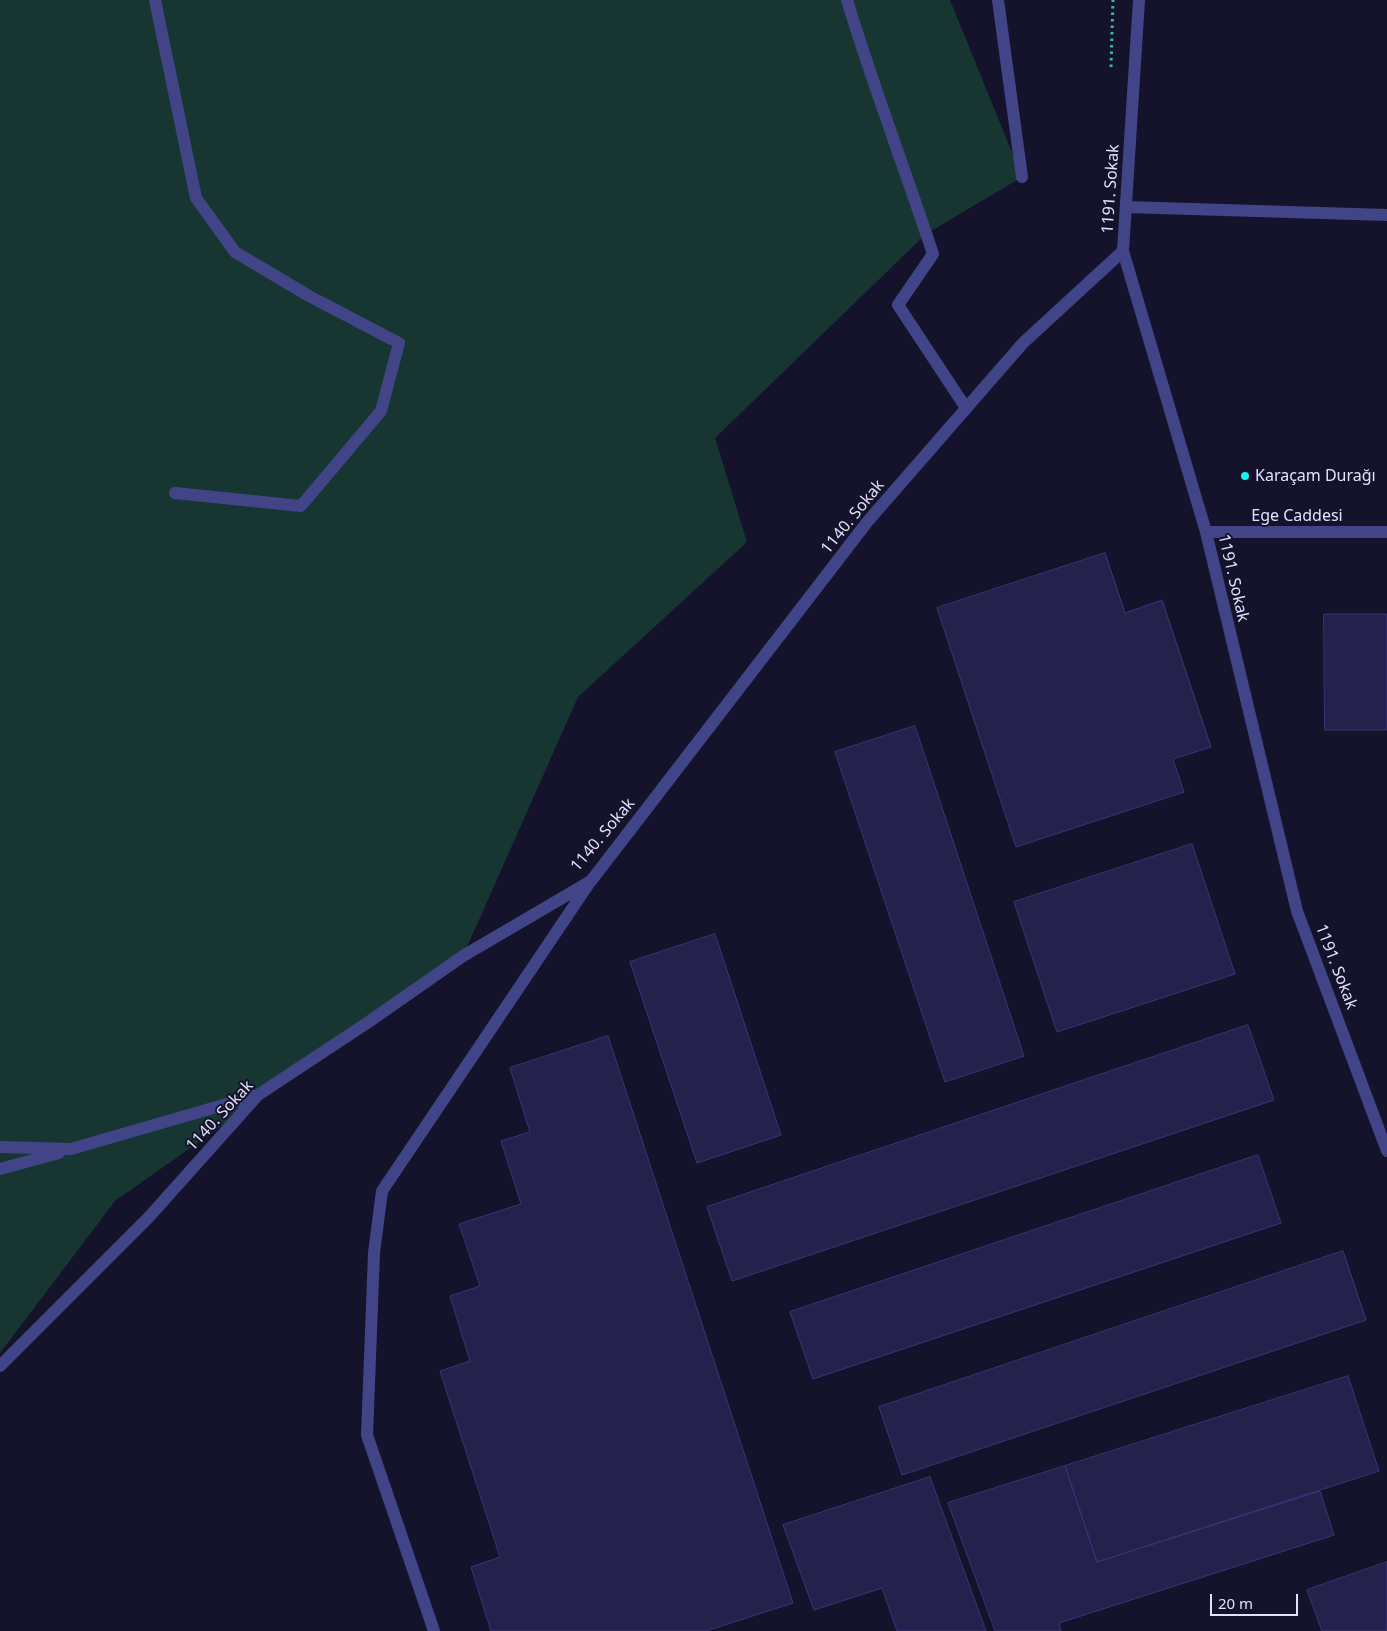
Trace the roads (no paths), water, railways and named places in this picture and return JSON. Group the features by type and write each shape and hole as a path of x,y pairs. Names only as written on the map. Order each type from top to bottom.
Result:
{"street":[{"path":"155,0 196,198 235,252 309,296 399,343 381,411 301,506 175,493"},
{"path":"847,0 864,58 933,254 898,305 966,408"},
{"path":"998,0 1022,177"},
{"name":"1191. Sokak","path":"1139,0 1123,251 1206,532 1297,911 1387,1151"},
{"path":"1126,206 1387,216"},
{"name":"1140. Sokak","path":"0,1366 149,1217 258,1095 367,1023 463,956 591,880 868,521 1023,343 1123,251"},
{"name":"Ege Caddesi","path":"1206,532 1387,532"},
{"path":"434,1631 367,1435 374,1253 382,1191 591,880"},
{"path":"0,1169 258,1095"},
{"path":"0,1147 71,1149"}],"place":[{"name":"Karaçam Durağı","path":"1245,476"}]}
